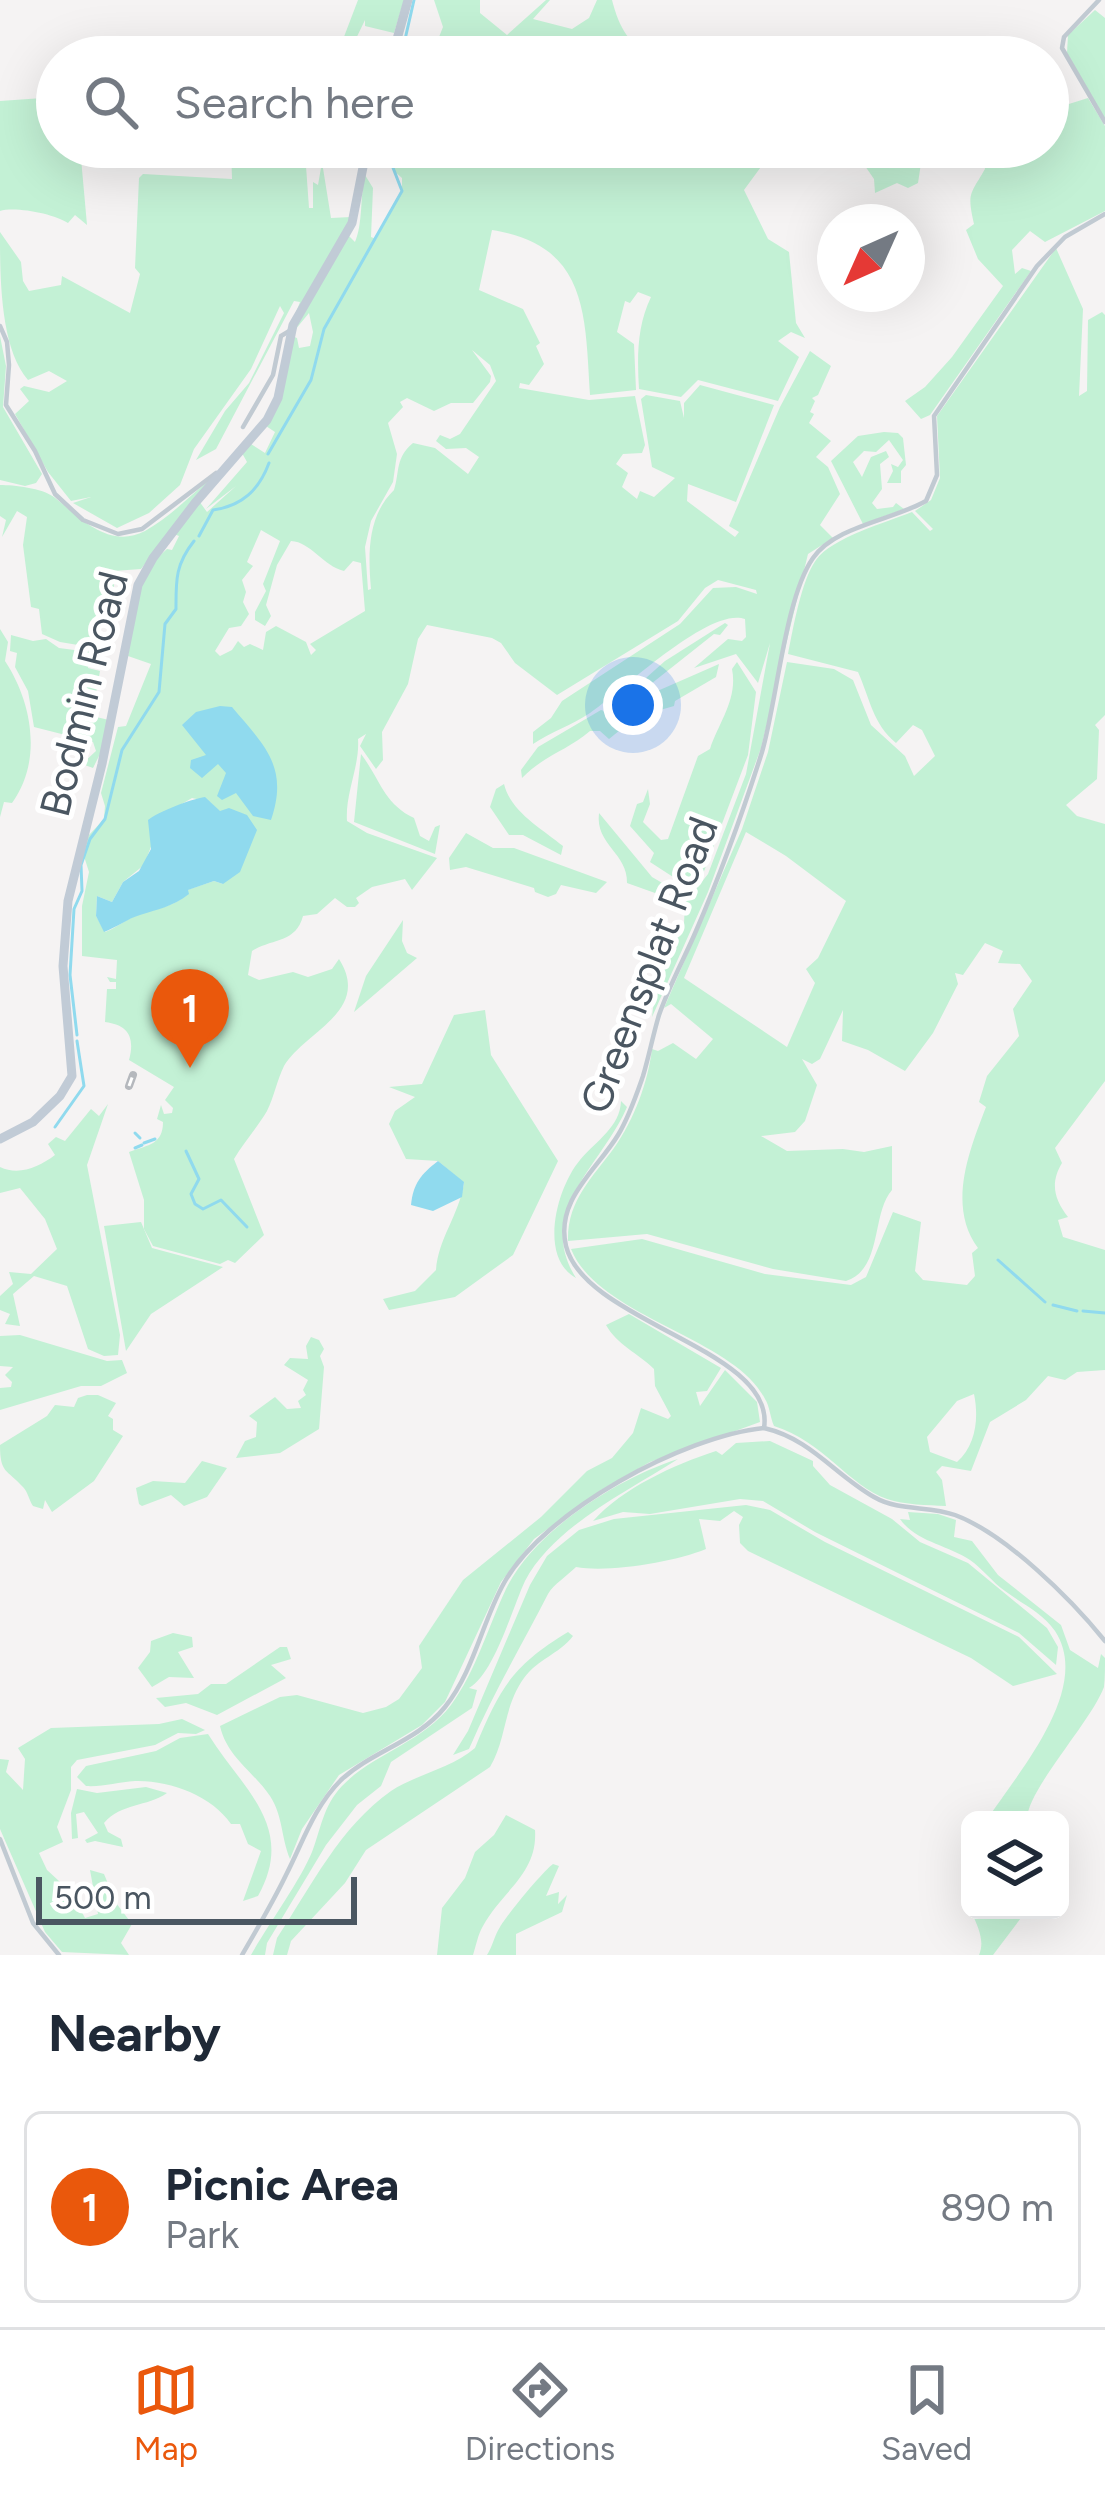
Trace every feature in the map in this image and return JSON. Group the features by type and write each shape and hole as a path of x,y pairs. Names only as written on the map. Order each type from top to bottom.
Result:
{"main road":[{"path":"398,36 408,0"},
{"name":"Bodmin Road","path":"0,1139 33,1122 60,1096 71,1076 63,966 68,901 138,585 153,558 271,413 291,330 352,224 363,168"}],"street":[{"path":"1065,36 1099,0"},
{"path":"1069,60 1105,122"},
{"name":"Greensplat Road","path":"764,1428 758,1395 725,1366 584,1280 566,1248 565,1220 629,1112 660,1013 727,854 763,749 798,597 814,556 844,536 926,501 937,475 934,416 1037,266 1065,237 1105,214"},
{"path":"0,326 9,365 6,405 55,494 83,520 118,534 142,530 220,472"},
{"path":"243,427 273,375 281,336 291,330"},
{"path":"242,1955 328,1796 354,1770 425,1726 452,1698 500,1590 527,1550 594,1498 643,1468 721,1438 764,1428 809,1445 886,1503 956,1515 990,1534 1036,1572 1105,1641"},
{"path":"0,1839 33,1923 59,1955"}],"green space":[{"path":"358,0 404,0 394,33 365,26 365,20 357,36 344,36"},
{"path":"434,0 480,0 480,13 507,35 546,0 550,0 533,19 572,29 589,18 597,0 612,0 628,36 439,36 443,27"},
{"path":"1095,10 1105,18 1105,119 1069,56 1068,35"},
{"path":"36,98 36,168 82,168 87,225 75,215 68,223 35,212 0,211 0,101"},
{"path":"1088,98 1105,126 1105,211 1045,242 1030,231 1012,250 1015,274 1022,268 1031,271 930,415 921,419 905,401 952,357 1003,286 978,259 966,230 974,224 971,195 985,168 1069,168 1069,104"},
{"path":"232,168 306,168 309,208 313,208 313,182 318,185 323,168 331,218 351,217 291,325 300,302 294,301 216,449 196,460 225,411 249,383 284,313 280,306 251,369 194,449 180,485 149,513 117,528 73,503 91,497 71,501 48,472 15,414 29,401 20,389 24,386 49,392 67,381 49,371 28,380 19,366 4,311 0,232 21,262 29,291 61,285 62,276 130,313 140,274 135,268 139,178 143,174 232,179"},
{"path":"393,168 760,168 744,190 768,239 789,252 796,323 805,338 791,332 778,341 799,357 778,401 698,380 681,397 639,389 639,342 651,297 638,292 630,303 625,301 617,332 634,344 636,390 590,395 586,337 575,288 564,267 524,238 492,230 479,290 523,309 540,343 536,346 544,364 529,385 520,383 519,388 589,400 635,396 645,445 642,453 623,454 616,464 628,473 622,487 637,499 640,491 654,497 675,478 652,467 641,399 646,395 680,401 684,418 684,403 700,385 774,405 736,502 688,484 687,501 735,537 739,532 729,526 780,407 810,351 831,366 818,395 812,398 810,412 814,414 809,423 831,441 816,457 828,467 840,494 820,525 833,538 808,554 761,748 708,892 652,1017 656,983 684,923 685,903 708,874 746,774 770,643 758,683 736,654 694,668 728,639 746,637 745,619 729,618 710,625 583,717 533,744 533,732 562,701 680,624 713,588 736,587 757,594 756,590 718,580 705,588 678,621 557,695 515,663 492,638 427,625 418,639 408,684 382,732 383,760 376,769 360,746 366,734 358,739 347,821 437,858 412,890 405,879 372,887 356,898 355,907 335,898 317,914 303,916 289,936 252,951 248,975 259,980 293,972 308,977 332,969 339,959 347,977 347,993 332,1019 284,1066 267,1111 234,1159 264,1235 235,1263 220,1264 153,1246 144,1229 144,1200 129,1152 158,1139 161,1105 164,1114 172,1113 165,1100 174,1087 129,1060 128,1034 105,1022 107,989 116,989 116,982 107,977 116,979 117,960 82,956 82,906 89,872 82,850 104,819 101,793 118,727 126,726 151,664 128,656 135,612 149,571 167,549 172,550 179,536 174,534 199,501 207,512 236,486 206,509 247,462 242,453 251,444 265,453 275,432 266,426 292,336 299,348 310,346 309,313 295,330 348,235 355,242 365,175 373,188 371,237 376,239 402,191 402,178","holes":["472,350 490,365 496,381 460,434 450,439 440,435 436,441 446,449 466,448 479,457 468,474 435,448 413,443 407,449 394,490 374,524 368,590 365,547 371,521 393,482 397,454 388,423 407,398 434,411 451,403 473,403 491,376","261,530 280,541 255,612 255,620 265,626 271,616 266,605 277,565 291,541 344,571 353,561 361,563 365,611 310,644 316,650 311,655 306,642 276,626 266,632 263,650 250,644 244,647 238,641 220,656 215,651 229,628 241,626 249,614 242,580 253,566 247,562","192,798 210,802 220,812 223,884 214,881 187,890 176,902 105,932 96,916 97,896 112,902 123,882 144,865 163,815"]},
{"path":"866,168 920,168 918,183 908,188 897,183 875,193"},
{"path":"1056,248 1083,309 1079,396 1087,391 1088,320 1102,312 1105,315 1105,715 1095,725 1099,730 1097,779 1066,805 1077,816 1105,824 1105,1081 1055,1148 1062,1163 1055,1184 1068,1217 1058,1220 1063,1237 1105,1250 1105,1370 1077,1372 1065,1380 1048,1376 1026,1400 990,1422 971,1471 942,1466 936,1472 946,1506 901,1502 873,1493 807,1442 774,1426 767,1402 749,1378 726,1359 608,1293 571,1249 642,1239 765,1274 851,1285 866,1277 893,1212 921,1222 915,1271 923,1280 967,1285 975,1276 972,1253 978,1248 969,1232 962,1197 968,1160 986,1107 979,1102 987,1076 1019,1036 1013,1009 1032,981 1020,964 998,963 1003,951 985,943 963,975 955,973 958,984 933,1033 905,1071 842,1041 843,1010 820,1059 812,1064 802,1059 817,1085 805,1121 795,1132 761,1136 787,1151 864,1152 892,1146 892,1190 871,1253 858,1275 846,1281 773,1269 647,1234 568,1241 576,1202 634,1113 652,1049 673,1043 696,1059 713,1039 671,1004 664,1008 742,829 768,752 787,662 834,669 853,680 871,725 905,756 914,776 935,756 922,730 913,725 896,743 888,736 858,672 788,654 806,580 823,552 912,512 933,529 915,511 931,500 940,478 937,416","holes":["746,832 846,901 818,958 806,969 815,983 787,1047 684,978","974,1394 975,1431 963,1455 957,1462 930,1452 927,1437 957,1401"]},
{"path":"0,336 6,366 3,407 42,474 36,483 25,486 0,480"},
{"path":"884,432 903,438 906,465 901,483 887,483 891,464 898,467 903,460 889,440 876,452 864,451 853,462 862,477 871,457 886,451 889,457 880,464 882,489 872,503 877,509 896,503 904,509 863,524 831,461 858,436"},
{"path":"211,478 141,569 114,571 114,613 104,612 94,644 60,642 42,634 39,609 31,607 23,545 27,517 17,511 2,537 6,520 0,516 0,485 49,494 95,529 119,537 145,531"},
{"path":"725,623 720,635 714,634 613,714 618,717 646,696 719,664 716,677 674,706 636,717 609,739 600,731 590,731 522,778 521,770 538,747 601,710 608,712 665,661"},
{"path":"0,629 8,642 5,661 27,713 31,750 22,786 12,803 4,802 0,817"},
{"path":"11,635 90,652 88,668 100,671 92,716 109,720 93,768 82,764 96,751 93,742 34,727 28,691 15,667 17,653 10,651"},
{"path":"737,662 756,692 748,755 703,874 696,884 687,886 650,862 654,853 630,826 648,789 650,804 643,822 661,840 668,839 698,756 710,749 727,710"},
{"path":"361,754 389,798 414,818 420,836 429,841 440,825 435,854 354,822"},
{"path":"504,784 520,811 563,846 561,855 523,835 509,835 490,807 496,789"},
{"path":"599,813 652,877 676,891 655,893 627,883 622,864 602,833"},
{"path":"466,833 493,848 514,848 607,882 596,893 561,885 548,897 534,888 466,867 450,870 449,858"},
{"path":"403,920 402,941 407,953 417,958 354,1012 366,976"},
{"path":"485,1010 491,1055 558,1161 513,1255 455,1297 389,1310 383,1299 415,1291 436,1270 464,1183 438,1161 406,1159 389,1124 395,1111 415,1097 389,1087 422,1084 454,1015"},
{"path":"621,1101 627,1107 567,1209 565,1254 576,1278 557,1254 559,1204 572,1172 612,1126"},
{"path":"108,1104 87,1165 120,1335 118,1355 104,1356 88,1349 67,1286 34,1276 13,1294 20,1326 5,1324 10,1314 0,1310 0,1296 13,1284 9,1272 31,1274 57,1249 45,1219 20,1188 0,1193 0,1167 22,1170 42,1163 55,1155 48,1144 56,1137 65,1141 91,1109 99,1116"},
{"path":"141,1222 152,1248 223,1267 151,1314 126,1351 104,1226"},
{"path":"629,1314 721,1368 707,1391 696,1392 700,1406 725,1370 757,1402 760,1422 650,1462 601,1490 534,1539 501,1582 445,1702 422,1725 339,1775 302,1829 290,1859 274,1804 234,1755 220,1726 280,1697 297,1695 363,1713 399,1699 422,1668 419,1646 463,1580 541,1517 587,1471 612,1458 633,1433 641,1408 668,1419 671,1416 655,1386 654,1369 606,1325"},
{"path":"20,1335 107,1361 122,1360 127,1373 101,1386 81,1386 0,1410 0,1388 11,1387 5,1375 13,1367 0,1366 0,1336"},
{"path":"311,1337 324,1349 319,1429 280,1453 236,1458 245,1441 256,1437 257,1422 249,1416 275,1397 287,1409 301,1408 298,1401 306,1395 303,1390 308,1380 284,1365 290,1358 308,1359 306,1346"},
{"path":"87,1395 116,1403 108,1416 113,1419 113,1430 123,1436 94,1481 52,1512 45,1500 43,1509 33,1506 25,1489 3,1466 0,1445 47,1416 55,1405 74,1407 78,1398"},
{"path":"770,1441 813,1461 830,1485 892,1519 920,1542 968,1563 1047,1628 1058,1647 1056,1665 1019,1633 815,1532 763,1501 740,1499 650,1514 623,1512 593,1521 619,1498 666,1471 716,1451 722,1455 736,1443"},
{"path":"678,1459 593,1512 538,1562 525,1581 494,1655 469,1688 477,1690 472,1708 391,1762 381,1786 357,1805 326,1845 267,1943 265,1955 251,1955 307,1864 336,1794 368,1765 426,1729 451,1705 475,1663 506,1589 536,1547 605,1493"},
{"path":"202,1461 227,1468 207,1497 184,1506 171,1495 139,1504 136,1488 153,1481 185,1483"},
{"path":"746,1505 770,1510 1019,1637 1057,1674 1013,1686 971,1658 748,1551 740,1543 743,1517 734,1511 720,1521 699,1519 706,1549 641,1565 576,1567 561,1580 548,1594 469,1749 453,1755 547,1556 579,1530 614,1519"},
{"path":"908,1512 956,1520 954,1537 972,1541 998,1575 1061,1625 1070,1650 1098,1668 1101,1654 1105,1658 1104,1687 1097,1702 1047,1774 1028,1811 993,1811 1032,1755 1058,1704 1065,1678 1064,1654 1055,1631 970,1560 915,1533 900,1519 910,1520"},
{"path":"568,1632 573,1636 530,1671 517,1689 490,1767 366,1850 345,1883 291,1941 287,1955 273,1955 277,1938 357,1822 391,1791 475,1748 510,1680 533,1656"},
{"path":"173,1633 192,1637 193,1647 178,1652 194,1678 169,1677 152,1687 138,1668 150,1652 151,1641"},
{"path":"280,1647 287,1647 291,1659 271,1665 286,1678 217,1715 186,1703 165,1707 156,1698 198,1694 211,1684 226,1684"},
{"path":"182,1719 205,1730 77,1760 71,1767 71,1790 57,1827 63,1842 39,1853 47,1870 72,1893 85,1918 98,1914 90,1870 104,1874 116,1903 132,1924 121,1943 129,1955 62,1952 45,1932 0,1829 0,1759 9,1760 6,1772 23,1790 25,1759 18,1748 51,1728"},
{"path":"208,1734 249,1791 268,1828 268,1871 258,1896 243,1901 261,1851 248,1844 240,1824 231,1824 213,1805 176,1787 148,1781 86,1786 77,1777 86,1766"},
{"path":"146,1787 167,1793 118,1812 104,1823 123,1847 87,1843 98,1833 84,1812 76,1814 78,1838 72,1839 77,1789 97,1793"},
{"path":"506,1815 535,1830 531,1859 483,1926 473,1955 437,1955 442,1908 465,1878 475,1852 494,1835"},
{"path":"553,1864 559,1866 546,1896 559,1892 558,1904 567,1895 562,1912 516,1934 516,1955 487,1955 504,1921"},
{"path":"975,1919 1020,1919 993,1955 979,1955 980,1933"}],"water":[{"path":"232,707 271,758 277,785 271,820 253,816 236,793 222,800 217,796 226,773 218,764 202,778 190,768 191,760 206,755 182,725 196,712"},
{"path":"205,797 220,811 229,808 247,815 257,830 240,872 223,884 214,881 188,890 177,902 104,932 96,916 97,896 112,902 123,882 139,871 151,849 148,820"},
{"path":"438,1161 464,1182 462,1197 433,1211 411,1205 419,1180"}],"waterway":[{"path":"406,36 414,0"},
{"path":"268,454 311,380 324,329 402,191 393,168"},
{"path":"199,536 213,510 248,495 269,463"},
{"path":"77,1035 70,975 81,865 90,839 105,819 122,750 159,692 165,624 176,609 178,574 194,541"},
{"path":"55,1127 84,1086 77,1041"},
{"path":"135,1133 140,1138"},
{"path":"144,1143 155,1139"},
{"path":"135,1148 142,1145"},
{"path":"186,1151 199,1179 191,1194 195,1204 203,1209 221,1200 247,1227"},
{"path":"998,1260 1045,1302"},
{"path":"1053,1305 1077,1311"},
{"path":"1083,1311 1105,1313"}],"railway":[{"path":"129,1086 133,1075"}],"place":[{"name":"Picnic Area","path":"190,1068"}]}
